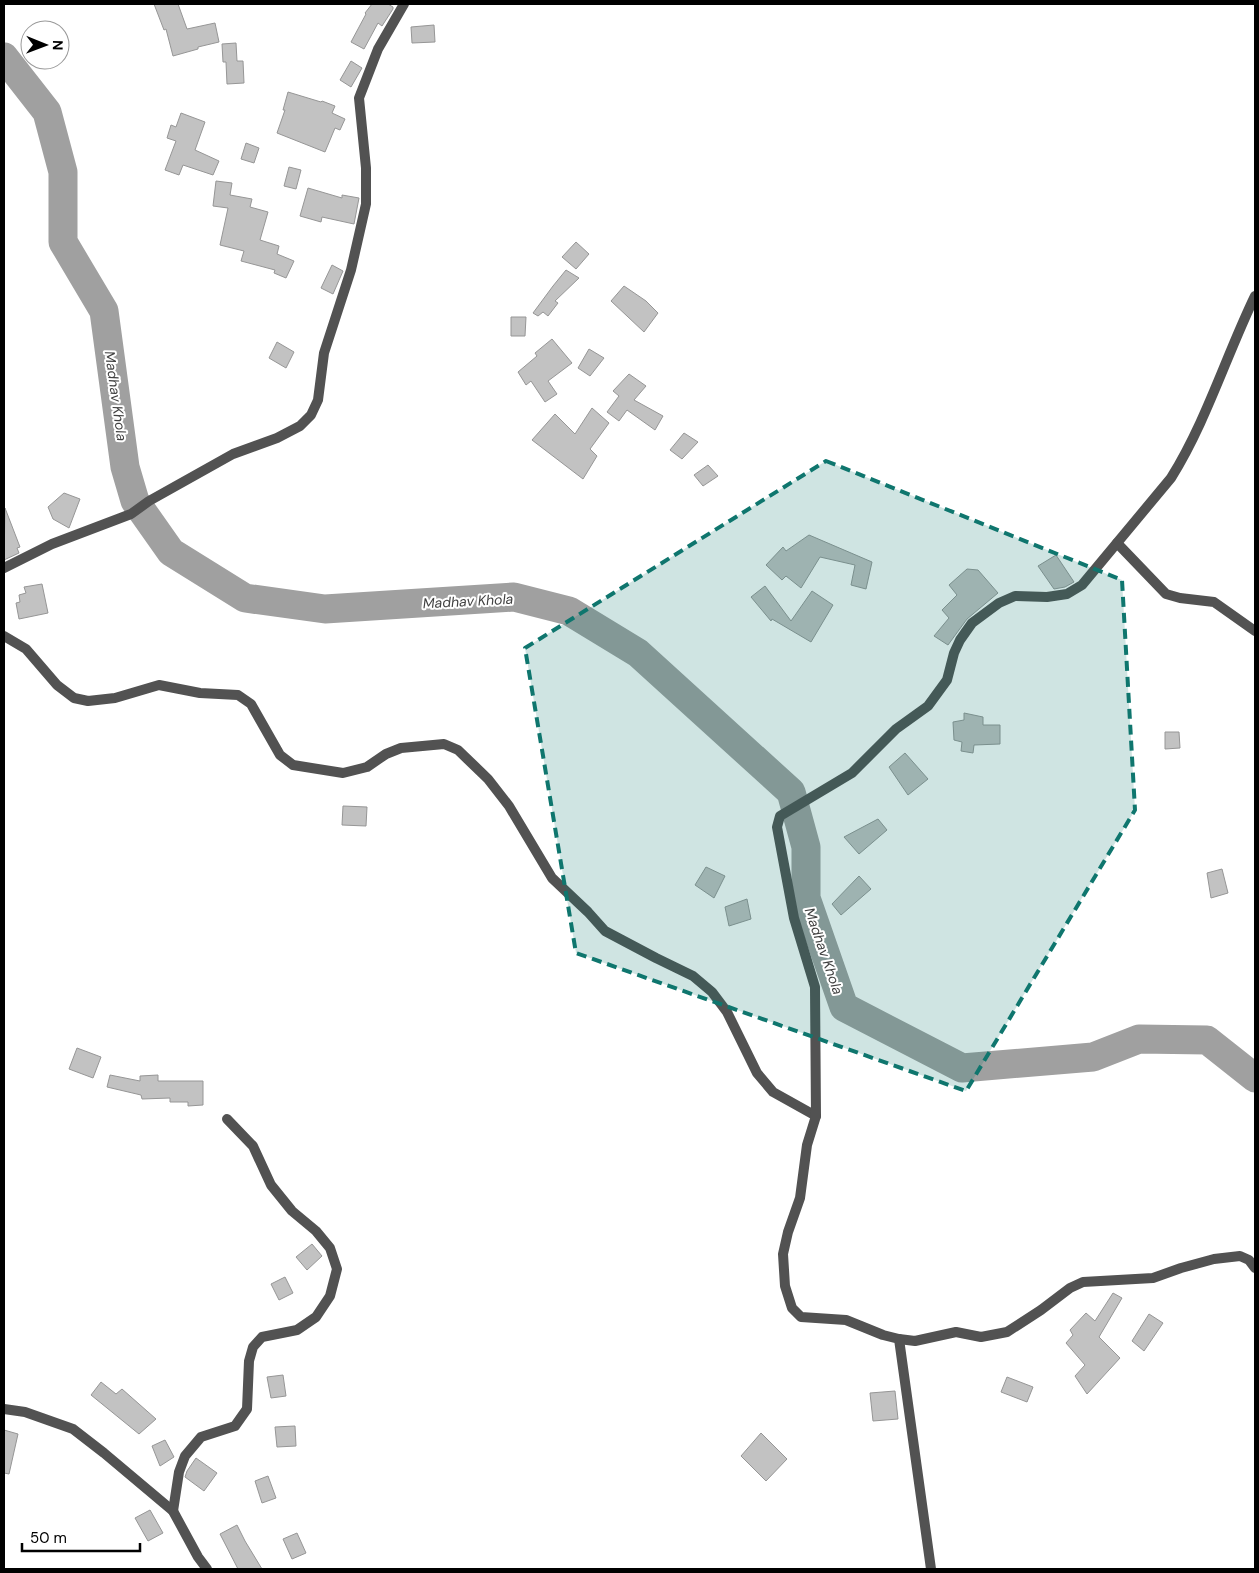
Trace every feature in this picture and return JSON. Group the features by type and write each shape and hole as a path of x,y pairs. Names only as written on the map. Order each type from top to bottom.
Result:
{"street":[{"path":"4,568 52,544 131,514 149,501 233,454 277,438 300,426 311,415 318,400 324,353 350,270 366,204 366,168 359,98 378,49 404,4"},
{"path":"1255,296 1238,330 1182,461 1082,585 1067,594 1047,597 1015,596 999,603 972,623 960,640 954,653 947,680 928,706 896,730 852,773 780,816 777,827 794,918 815,987 816,1116 807,1145 800,1198 782,1254 785,1286 792,1308 801,1317 846,1320 883,1335 915,1341 956,1332 981,1337 1007,1332 1070,1288 1083,1282 1154,1278 1206,1261 1240,1256 1249,1260 1255,1268"},
{"path":"1117,543 1166,594 1180,598 1214,602 1255,631"},
{"path":"4,636 26,649 57,685 74,698 88,701 115,698 159,685 200,692 238,695 251,704 280,755 293,765 342,772 367,766 386,754 401,748 444,744 458,750 488,778 509,806 552,878 605,931 693,976 712,992 727,1012 756,1073 773,1092 816,1116"},
{"path":"173,1511 179,1472 185,1456 201,1437 235,1426 247,1409 249,1361 253,1347 262,1337 298,1330 316,1317 330,1296 337,1270 330,1248 316,1231 292,1211 271,1184 253,1146 227,1119"},
{"path":"899,1338 931,1569"},
{"path":"4,1409 24,1412 73,1429 104,1453 173,1511 198,1557 207,1569"}],"highlighted area":[{"path":"826,461 1122,580 1135,810 966,1091 576,953 525,648"}],"building":[{"path":"154,4 178,4 187,29 215,23 219,42 173,56 166,29 164,30"},
{"path":"372,4 388,4 393,9 382,26 378,23 364,49 351,42 365,13"},
{"path":"434,25 435,42 412,43 411,27"},
{"path":"236,43 237,61 243,61 244,83 227,84 226,62 223,62 222,44"},
{"path":"351,61 362,68 351,87 340,80"},
{"path":"288,92 335,106 332,113 345,119 340,130 335,128 325,152 277,133 285,110 283,110"},
{"path":"181,113 205,122 195,150 219,161 213,175 183,165 179,175 165,170 176,141 167,138 171,125 176,127"},
{"path":"246,143 259,148 254,163 241,159"},
{"path":"289,167 301,170 296,189 284,186"},
{"path":"216,181 232,183 230,195 252,199 250,207 268,212 260,240 279,246 277,254 294,261 286,278 274,273 275,270 241,261 244,251 220,245 228,208 213,206"},
{"path":"308,188 342,198 342,195 359,198 354,224 322,217 321,222 300,216"},
{"path":"576,242 589,254 576,269 562,257"},
{"path":"332,265 343,271 333,294 321,288"},
{"path":"566,270 579,278 555,301 558,303 548,316 543,312 538,316 533,313 553,286"},
{"path":"624,286 646,301 658,313 644,332 611,301"},
{"path":"511,317 526,317 525,336 511,336"},
{"path":"552,339 572,363 548,381 557,394 545,402 531,381 526,385 518,372 537,356 535,353"},
{"path":"277,342 294,352 286,368 269,358"},
{"path":"589,349 604,358 590,376 578,368"},
{"path":"629,374 646,386 634,400 663,416 655,430 627,410 619,421 607,412 619,396 613,391"},
{"path":"592,408 609,423 590,449 597,456 583,479 532,440 555,414 575,434"},
{"path":"684,433 698,442 682,459 670,450"},
{"path":"708,465 718,476 703,486 694,475"},
{"path":"64,493 80,499 69,528 53,519 48,507"},
{"path":"5,508 20,547 17,548 19,553 4,560"},
{"path":"809,535 872,562 866,589 851,585 855,565 820,557 801,588 786,576 782,580 766,565 783,547 786,551"},
{"path":"1056,555 1074,582 1065,587 1054,589 1038,566"},
{"path":"967,569 978,570 998,593 967,619 948,645 934,636 949,618 942,610 957,595 949,585"},
{"path":"42,584 48,613 19,619 16,603 20,602 19,595 26,593 24,587"},
{"path":"765,586 791,621 812,591 833,605 811,642 772,619 771,621 751,597"},
{"path":"964,713 983,717 983,725 1000,725 1000,744 974,745 973,753 961,751 962,742 954,740 953,722 964,720"},
{"path":"1165,732 1179,732 1180,748 1165,749"},
{"path":"905,753 928,779 908,795 889,767"},
{"path":"343,806 367,807 366,826 342,825"},
{"path":"878,819 887,830 859,854 844,837"},
{"path":"706,867 725,876 714,898 695,885"},
{"path":"1222,869 1228,893 1211,898 1207,873"},
{"path":"859,876 871,889 841,915 832,904"},
{"path":"747,899 751,919 729,926 725,907"},
{"path":"77,1048 101,1057 93,1078 69,1069"},
{"path":"110,1075 140,1081 140,1076 158,1075 158,1081 203,1081 203,1105 188,1106 188,1102 170,1102 170,1098 142,1099 141,1095 107,1087"},
{"path":"312,1244 322,1256 307,1270 296,1257"},
{"path":"285,1277 293,1293 279,1300 271,1284"},
{"path":"1113,1293 1122,1298 1099,1337 1120,1358 1087,1394 1075,1376 1085,1365 1066,1343 1073,1335 1070,1330 1086,1313 1095,1321"},
{"path":"1149,1314 1163,1323 1144,1351 1132,1341"},
{"path":"283,1375 286,1396 271,1398 267,1377"},
{"path":"1007,1377 1033,1387 1027,1402 1001,1392"},
{"path":"101,1382 116,1394 122,1389 156,1419 139,1434 91,1395"},
{"path":"895,1391 898,1419 873,1421 870,1393"},
{"path":"295,1426 296,1446 277,1447 275,1427"},
{"path":"4,1430 18,1434 9,1474 4,1473"},
{"path":"761,1433 787,1459 766,1481 741,1456"},
{"path":"165,1440 174,1457 160,1466 152,1446"},
{"path":"196,1458 217,1473 204,1491 185,1477"},
{"path":"268,1476 276,1498 262,1503 255,1481"},
{"path":"150,1510 163,1533 148,1541 135,1518"},
{"path":"237,1525 262,1569 238,1569 220,1534"},
{"path":"297,1533 306,1553 292,1559 283,1539"}],"waterway":[{"name":"Madhav Khola","path":"4,57 47,112 63,172 63,242 104,311 125,467 135,501 171,552 245,598 325,609 514,597 569,611 638,653 791,792 806,847 806,898 844,1007 962,1068 1093,1057 1139,1039 1207,1040 1255,1078"}]}
